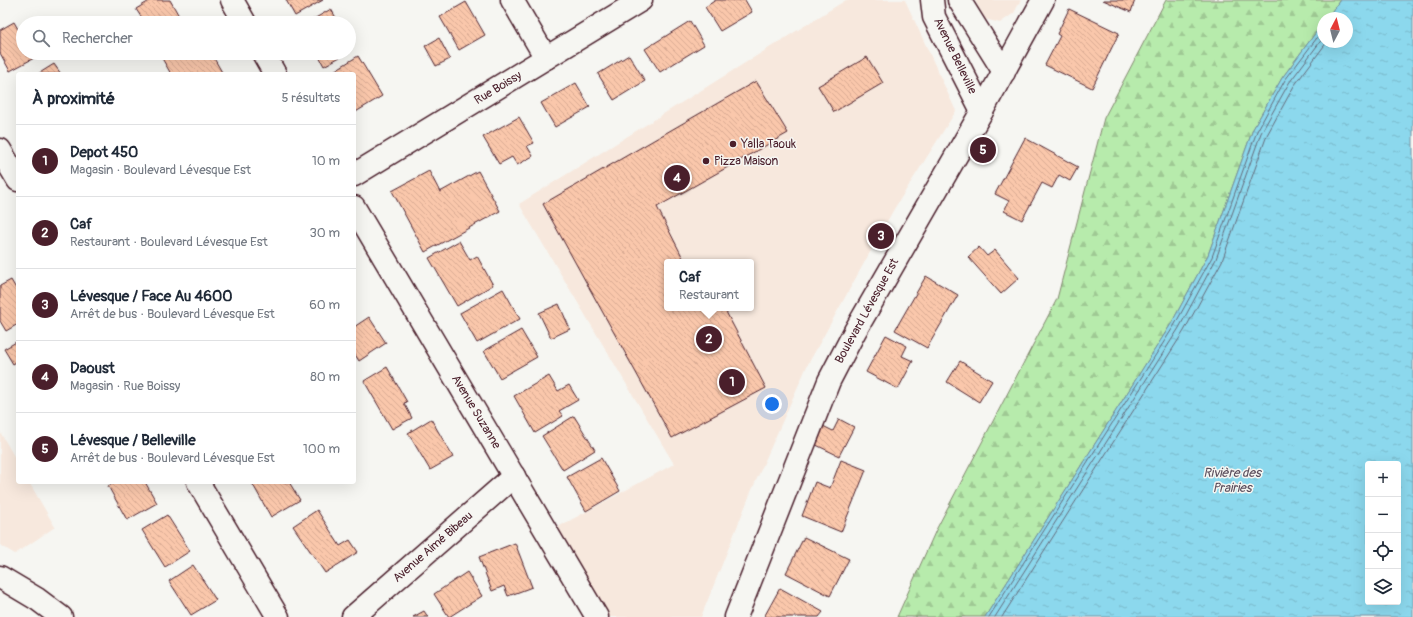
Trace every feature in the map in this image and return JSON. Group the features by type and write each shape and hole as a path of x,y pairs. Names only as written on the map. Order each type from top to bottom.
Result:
{"street":[{"path":"232,0 241,16"},
{"path":"512,0 546,58"},
{"name":"Rue Boissy","path":"356,174 641,0"},
{"name":"Avenue Belleville","path":"932,0 934,17 982,111"},
{"path":"958,0 1004,72"},
{"name":"Boulevard Lévesque Est","path":"736,617 829,381 884,278 982,111 1044,0"},
{"path":"267,60 274,72"},
{"path":"0,150 16,177"},
{"name":"Avenue Suzanne","path":"356,210 597,617"},
{"name":"Avenue Aimé Bibeau","path":"352,617 514,476"},
{"path":"199,484 278,617"},
{"path":"0,577 37,599 61,617"}],"shaded area":[{"path":"846,0 905,0 956,111 894,209 807,366 751,492 701,617 608,617 609,615 547,533 674,464 519,204"},
{"path":"975,0 1021,0 1014,13 1000,23 985,19"},
{"path":"0,432 16,460 16,484 30,484 55,527 15,554 0,545"}],"green space":[{"path":"1166,0 1340,0 1331,12 1317,12 1317,31 1282,78 1253,129 1208,255 1171,324 985,617 897,617 936,530 1057,299 1104,118"}],"water":[{"name":"Rivière des Prairies","path":"1340,0 1413,0 1413,617 985,617 1171,324 1208,255 1253,129 1282,78 1317,31 1317,48 1353,48 1353,12 1331,12"}],"building":[{"path":"151,0 170,0 179,16 140,16 136,9"},
{"path":"286,0 323,0 295,16"},
{"path":"716,0 745,0 752,12 720,31 705,7"},
{"path":"1103,0 1135,0 1131,12"},
{"path":"466,2 485,35 459,50 440,17"},
{"path":"331,9 335,16 319,16"},
{"path":"1069,9 1119,33 1092,88 1045,65 1060,36 1057,34"},
{"path":"690,21 704,45 660,72 645,49"},
{"path":"14,22 16,26 16,60 30,60 10,71 0,53 0,30"},
{"path":"439,38 450,59 436,66 425,46"},
{"path":"629,55 645,81 614,100 598,74"},
{"path":"358,56 382,96 356,112 356,72 332,72 352,60 356,60 356,57"},
{"path":"867,57 883,83 834,112 818,86"},
{"path":"163,60 215,60 222,72 170,72"},
{"path":"321,60 335,60 324,66"},
{"path":"54,64 60,72 41,72"},
{"path":"756,81 788,133 657,207 683,259 664,259 664,311 726,311 766,388 672,438 543,204"},
{"path":"576,83 590,107 555,127 541,103"},
{"path":"519,117 534,143 527,146 533,156 517,165 512,157 499,164 483,137"},
{"path":"1025,138 1078,167 1070,181 1059,175 1052,188 1042,183 1022,220 1004,211 1009,201 995,194"},
{"path":"429,171 440,192 478,171 500,211 425,252 392,191"},
{"path":"459,241 470,260 477,256 493,285 457,306 429,258"},
{"path":"979,247 987,256 995,250 1019,278 1001,294 968,257"},
{"path":"926,276 958,295 927,348 895,330"},
{"path":"11,280 16,289 16,325 6,331 0,321 0,286"},
{"path":"503,289 520,319 477,343 460,313"},
{"path":"559,304 570,329 551,338 539,313"},
{"path":"369,317 386,343 359,361 356,356 356,326"},
{"path":"521,330 537,357 500,378 484,351"},
{"path":"886,335 907,346 902,356 913,361 898,389 866,372"},
{"path":"16,342 16,362 13,364 4,349"},
{"path":"960,361 992,381 979,402 947,382"},
{"path":"387,367 407,402 404,403 412,418 392,429 364,381"},
{"path":"549,376 558,391 569,385 578,400 559,411 563,416 535,433 514,396"},
{"path":"574,416 595,450 563,470 542,436"},
{"path":"431,419 453,457 430,470 408,433"},
{"path":"839,419 854,427 839,456 812,443 821,425 833,431"},
{"path":"601,458 620,491 586,511 567,477"},
{"path":"841,460 866,470 841,532 802,516 815,482 830,488"},
{"path":"112,484 146,484 157,503 127,520 108,486"},
{"path":"253,484 290,484 300,500 271,517"},
{"path":"317,510 340,546 350,540 358,552 325,573 293,526"},
{"path":"167,515 190,551 165,567 142,530"},
{"path":"804,537 849,559 830,596 786,573"},
{"path":"515,543 532,587 508,596 504,586 492,591 479,557"},
{"path":"193,565 216,600 191,615 169,581"},
{"path":"467,572 482,596 449,617 434,594"},
{"path":"780,588 823,612 819,617 764,617"},
{"path":"424,611 428,617 413,617"}],"place":[{"name":"Yalla Taouk","path":"733,144"},
{"name":"Lévesque / Belleville","path":"983,150"},
{"name":"Pizza Maison","path":"706,161"},
{"name":"Daoust","path":"677,178"},
{"name":"Lévesque / Face Au 4600","path":"881,236"},
{"name":"Caf","path":"709,339"},
{"name":"Depot 450","path":"732,382"}]}
